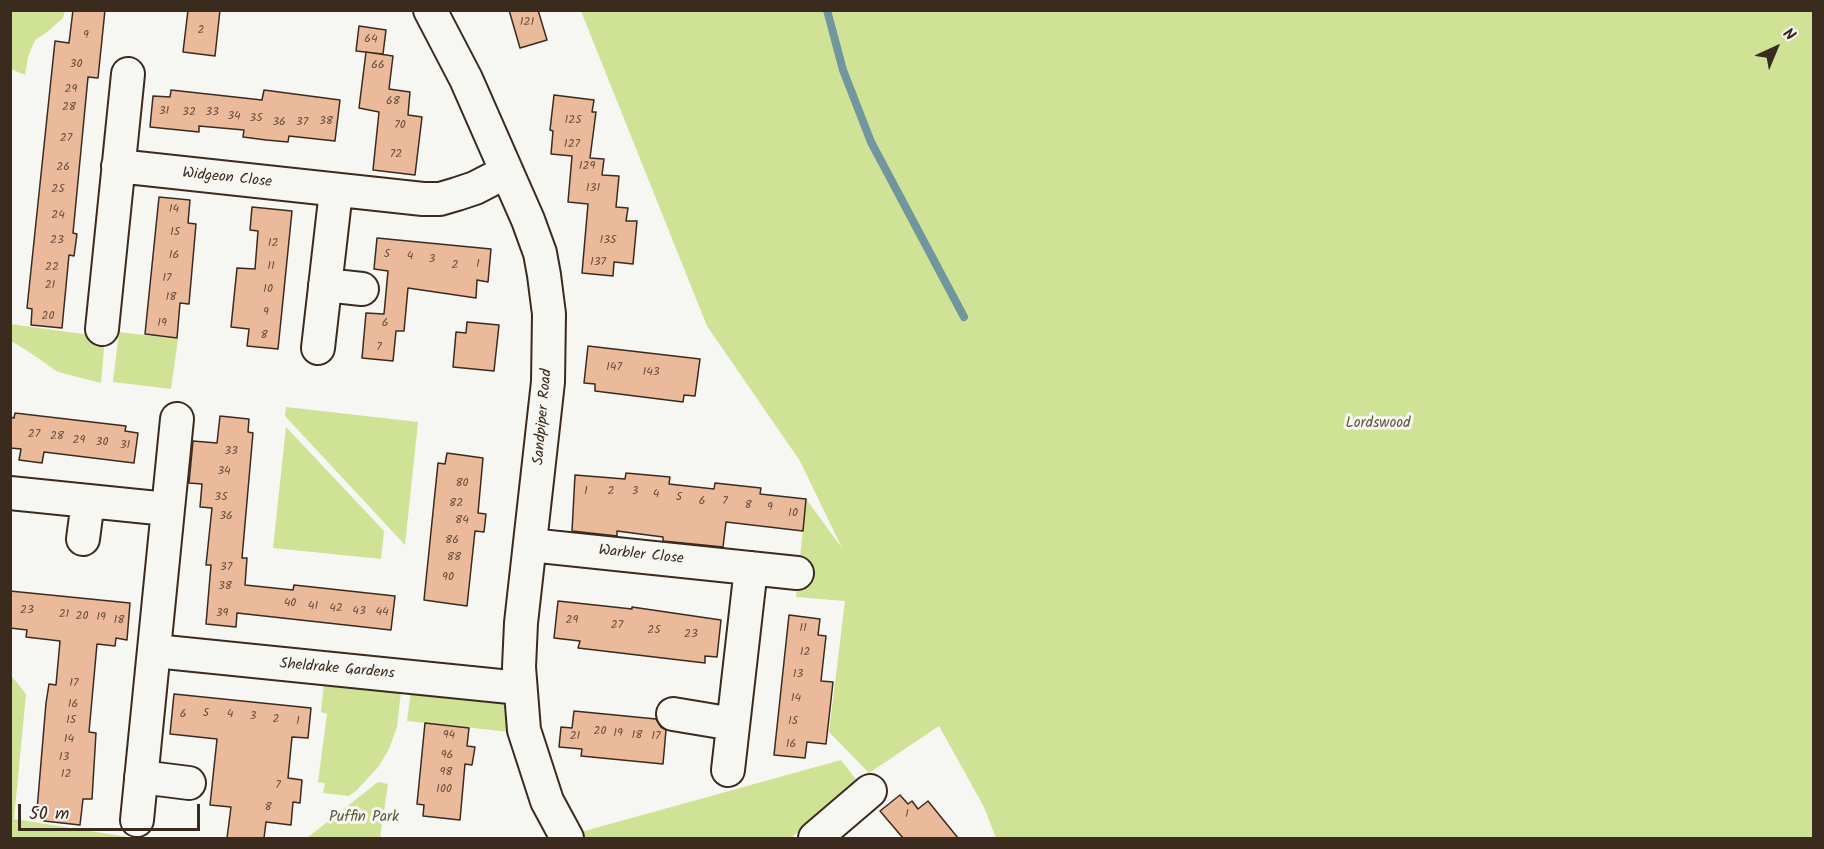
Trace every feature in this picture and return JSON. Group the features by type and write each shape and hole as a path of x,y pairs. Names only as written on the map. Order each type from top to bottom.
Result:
{"street":[{"name":"Sandpiper Road","path":"430,10 466,79 528,220 540,253 548,299 546,416 521,623 520,688 524,730 534,765 547,801 567,838"},
{"path":"102,328 128,74"},
{"name":"Widgeon Close","path":"118,166 336,191 440,199 475,188 507,172"},
{"path":"318,348 336,191"},
{"path":"325,285 362,289"},
{"path":"137,820 177,419"},
{"path":"10,493 167,509"},
{"path":"83,539 88,501"},
{"name":"Warbler Close","path":"530,545 797,573"},
{"path":"728,770 751,568"},
{"name":"Sheldrake Gardens","path":"155,651 520,688"},
{"path":"673,714 734,724"},
{"path":"141,777 189,783"},
{"path":"829,834 870,791"}],"green space":[{"path":"11,10 65,11 63,18 35,40 28,57 25,75 11,69"},
{"name":"Lordswood","path":"581,11 1813,11 1813,838 996,838 984,807 939,726 869,773 829,732 845,601 796,597 806,499 842,548 800,461 707,326"},
{"path":"10,324 105,337 101,383 58,372 11,341"},
{"path":"119,332 178,339 171,389 113,382"},
{"path":"286,407 418,422 405,545 285,416"},
{"path":"286,427 384,531 381,559 273,548"},
{"path":"10,674 26,694 14,819 134,838 11,838"},
{"path":"324,683 401,691 397,727 389,749 379,766 349,796 323,793 325,783 318,782 327,714 321,712"},
{"path":"411,691 498,700 504,703 507,709 510,732 407,721"},
{"path":"841,760 858,782 791,838 585,838 581,832"},
{"name":"Puffin Park","path":"378,782 388,784 380,838 307,838"}],"building":[{"path":"73,10 105,10 98,78 88,77 73,233 77,234 74,256 69,255 62,328 31,325 32,309 27,308 55,41 69,43"},
{"path":"188,10 220,10 215,56 183,52"},
{"path":"509,10 538,10 547,40 520,48"},
{"path":"359,26 386,30 383,54 356,51"},
{"path":"366,52 393,56 389,89 410,92 408,115 422,117 415,175 373,170 379,112 359,108"},
{"path":"171,90 262,100 264,90 340,100 335,141 289,136 288,142 266,140 243,137 244,130 199,126 199,132 150,127 153,96 170,97"},
{"path":"554,95 594,100 592,112 596,112 590,158 604,159 602,175 619,176 616,207 628,208 626,221 637,221 633,264 614,262 613,276 582,273 588,204 568,202 572,156 551,154 553,131 550,130"},
{"path":"159,197 190,200 188,223 196,224 189,304 180,303 177,338 145,334"},
{"path":"252,207 292,211 278,349 247,346 249,329 231,327 237,268 255,269 258,231 250,230"},
{"path":"377,238 491,249 488,282 477,280 476,298 408,288 404,331 396,331 393,361 362,358 366,313 384,314 388,271 374,269"},
{"path":"467,322 499,325 494,371 453,367 456,332 466,333"},
{"path":"588,346 700,359 695,396 684,395 683,402 595,391 595,384 584,383"},
{"path":"15,413 126,426 125,431 138,433 134,463 44,452 42,463 19,460 21,449 10,448 10,417 14,418"},
{"path":"220,416 249,419 248,432 253,433 242,558 247,558 245,585 293,590 294,585 395,596 391,630 237,613 236,627 206,624 211,565 206,565 212,508 200,507 202,484 189,483 193,441 217,443"},
{"path":"447,453 483,458 478,513 486,514 484,532 475,531 467,606 424,600 438,463 445,464"},
{"path":"626,473 670,477 669,484 714,489 715,483 761,488 760,494 806,499 803,531 726,522 723,547 663,541 663,537 617,531 617,536 572,531 575,475 625,479"},
{"path":"10,591 130,603 127,640 116,638 115,646 97,644 89,732 96,733 92,799 83,799 80,825 44,821 44,810 37,810 46,703 49,684 56,685 60,641 26,637 27,630 10,628"},
{"path":"558,601 632,609 632,607 721,620 717,657 705,656 705,663 578,648 580,641 554,638"},
{"path":"789,615 820,619 818,635 826,636 821,681 833,682 826,744 807,742 805,758 774,755"},
{"path":"174,694 311,708 308,738 292,737 288,778 302,780 300,803 293,802 291,825 266,822 264,838 227,838 231,807 210,805 217,739 170,734"},
{"path":"574,711 656,719 666,730 663,764 581,756 582,749 559,747 561,727 572,728"},
{"path":"425,723 469,728 467,746 475,747 472,765 465,764 460,820 423,816 424,805 417,804"},
{"path":"900,795 908,804 912,801 918,809 928,801 958,838 903,838 880,811"}],"waterway":[{"path":"827,10 843,70 871,142 964,317"}]}
